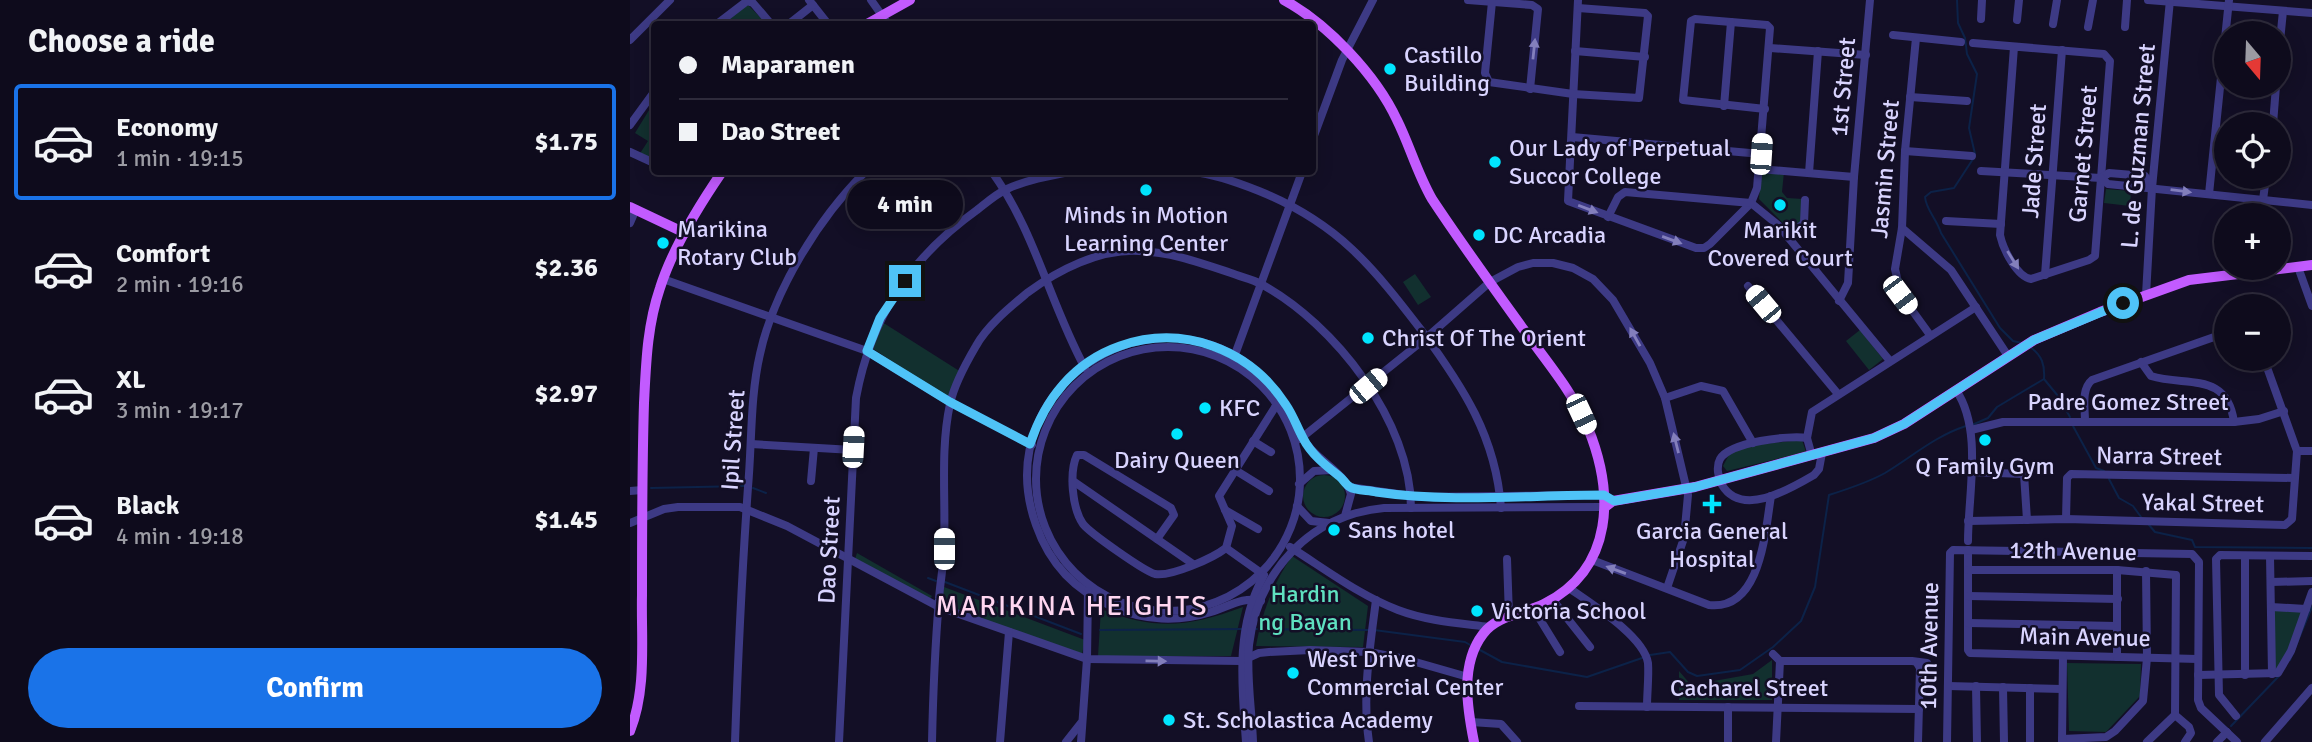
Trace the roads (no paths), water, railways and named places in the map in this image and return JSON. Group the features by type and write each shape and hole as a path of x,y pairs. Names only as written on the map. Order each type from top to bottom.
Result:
{"main road":[{"path":"872,21 910,0"},
{"path":"1284,0 1315,21"},
{"path":"1316,22 1347,51 1386,100 1428,193 1557,374 1580,411 1602,471 1608,501 1598,545 1591,560 1569,588 1552,599 1489,627 1474,649 1468,677 1474,742"},
{"path":"630,731 640,694 642,490 647,349 653,311 663,279 685,233 720,175"},
{"path":"633,208 685,233"},
{"path":"1608,501 1688,488 1884,434 1904,424 2022,346 2146,295 2201,277 2312,265"}],"street":[{"path":"630,40 670,0"},
{"path":"871,0 886,21"},
{"path":"1316,131 1347,51 1373,0"},
{"path":"1468,0 1532,5 1538,9 1530,89"},
{"name":"1st Street","path":"1839,301 1848,282 1854,177 1870,0"},
{"path":"1981,19 1982,0"},
{"path":"2017,20 2018,0"},
{"path":"2053,24 2057,0"},
{"path":"2088,27 2093,0"},
{"path":"2125,27 2127,0"},
{"path":"2148,0 2228,3 2312,13"},
{"path":"720,21 738,5 747,1 753,3 768,21"},
{"name":"L. de Guzman Street","path":"2146,295 2152,188 2170,1"},
{"path":"1492,2 1485,73 1487,80 1491,83 1573,94 1639,98 1649,19 1645,13 1578,4 1573,94 1572,137 1568,201 1608,217 1696,248 1704,248 1751,203 1757,188 1761,154 1765,109 1770,48 1771,30 1769,26 1695,19 1691,21 1682,98 1685,102 1765,109"},
{"path":"792,21 811,3 826,21"},
{"path":"2209,194 2228,3"},
{"path":"2282,21 2283,11"},
{"path":"1724,106 1731,22"},
{"path":"1893,35 1961,41"},
{"name":"Jasmin Street","path":"1916,38 1905,151 1902,228 1895,269 1900,295 1930,335"},
{"path":"1973,43 2062,50"},
{"path":"2014,47 2001,240 2022,275 2031,279 2045,275"},
{"path":"1770,48 1866,55"},
{"name":"Garnet Street","path":"2045,275 2095,256 2110,61 2108,56 2062,50"},
{"name":"Jade Street","path":"2045,275 2062,50"},
{"path":"1575,51 1645,57"},
{"path":"1809,173 1818,51"},
{"path":"630,125 651,96"},
{"path":"1910,97 1968,101"},
{"path":"1316,113 1322,115"},
{"path":"1572,137 1761,154"},
{"path":"1905,151 1972,156"},
{"path":"630,152 651,162"},
{"path":"1759,169 1854,177"},
{"path":"1981,171 2101,178 2109,173 2145,176 2152,188 2312,205"},
{"name":"Ipil Street","path":"734,742 746,508 760,355 794,268 838,202 862,175"},
{"path":"994,175 1006,190 1088,374"},
{"name":"Dao Street","path":"839,742 856,398 867,351 880,318 920,261 965,218 1006,190 1050,175"},
{"path":"1204,175 1245,186 1290,204 1341,237 1383,280 1469,398 1489,445 1501,508"},
{"path":"1234,359 1301,175"},
{"path":"2263,200 2264,189"},
{"path":"1608,217 1618,197 1625,192 1751,203 1778,225 1889,361"},
{"path":"1788,237 1804,222 1805,200"},
{"path":"630,223 633,208"},
{"path":"1946,221 2001,225"},
{"path":"1902,228 1951,270 2008,356"},
{"path":"932,742 944,549 945,452 950,402 978,342 1016,302 1047,278 1069,266 1111,254 1138,251 1172,255 1260,284 1322,328 1344,350 1388,421 1408,476 1411,508"},
{"path":"1299,440 1368,386 1490,282 1513,269 1532,263 1559,264 1587,275 1620,310 1650,363 1665,398 1688,488 1684,538 1667,588"},
{"path":"2298,267 2312,306"},
{"path":"663,279 867,351 950,402 1034,446"},
{"path":"1748,286 1838,394"},
{"path":"1807,438 1753,443 1727,452 1719,460 1719,480 1724,489 1736,499 1746,501 1771,496 1814,475 1819,469 1817,454 1807,438 1812,412 1976,307"},
{"path":"2085,421 2087,384 2214,337"},
{"path":"1154,338 1189,340 1220,348 1257,380 1277,404 1299,440 1349,487 1411,497 1608,501 1501,508 1365,510 1329,523 1308,535 1293,549 1258,598 1199,615 1153,618 1121,611 1088,590 1050,549 1029,502 1027,474 1051,398 1083,365 1118,347 1154,338"},
{"path":"1034,446 1062,402 1088,374 1119,356 1159,347 1197,350 1234,359 1255,369 1275,390 1290,411 1299,440 1297,506 1284,544 1264,575 1249,629 1245,659 1246,742"},
{"path":"2141,362 2151,376 2204,383 2217,388 2231,405 2234,422"},
{"path":"2269,371 2297,451 2312,451"},
{"path":"1665,398 1701,386 1721,390 1753,443"},
{"path":"1956,390 1963,401 1971,426 1968,623 2118,626"},
{"path":"1157,539 1174,514 1171,508 1084,455 1077,455 1073,481 1075,501 1084,525 1128,559 1153,574 1170,572 1217,555 1226,548 1231,526 1218,499 1277,404"},
{"name":"Padre Gomez Street","path":"1971,426 2003,422 2234,422 2259,419 2284,411"},
{"path":"1253,440 1271,452"},
{"path":"751,444 853,450"},
{"path":"811,481 814,448"},
{"name":"Yakal Street","path":"1968,521 2066,519 2285,525 2292,519 2297,451"},
{"path":"1235,470 1269,491"},
{"path":"1298,485 1307,474 1332,470"},
{"path":"1970,472 2026,475 2027,520"},
{"name":"Narra Street","path":"2066,519 2067,478 2071,474 2294,478"},
{"path":"1073,481 1193,564"},
{"path":"1345,516 1351,500 1349,487"},
{"path":"630,491 642,490"},
{"path":"1591,560 1714,605 1726,603 1742,594 1751,583 1771,496"},
{"path":"1297,506 1311,521 1329,523"},
{"path":"630,523 664,509 678,507 746,508 787,526 939,607 1087,659 1245,659 1269,652 1368,652 1405,659 1468,677"},
{"path":"1225,510 1258,529"},
{"path":"1284,544 1395,609 1429,619 1489,627"},
{"path":"1968,545 2192,554 2199,562 2199,704 2237,742"},
{"name":"10th Avenue","path":"1947,742 1951,551 1968,545"},
{"path":"1226,548 1264,575"},
{"path":"2236,716 2220,699 2217,674 2217,559 2220,555 2312,556"},
{"path":"2245,556 2245,675"},
{"path":"2270,556 2272,674"},
{"path":"1507,559 1509,617"},
{"name":"12th Avenue","path":"1968,570 2117,570 2176,575 2175,658"},
{"path":"2117,570 2117,657"},
{"path":"2063,657 2062,741 2102,738 2115,731 2143,701 2147,658 2146,571"},
{"path":"1088,590 1128,605 1152,610 1176,610 1210,605 1245,588 1264,575"},
{"path":"2271,582 2312,581"},
{"path":"1245,588 1258,598"},
{"path":"1569,588 1622,626 1646,658 1647,707"},
{"path":"1081,742 1087,659 1088,590"},
{"path":"2198,675 2279,673 2291,651 2312,592"},
{"path":"1968,596 2118,599"},
{"path":"1552,599 1590,647"},
{"path":"1369,742 1366,695 1368,652 1376,600"},
{"path":"2271,607 2306,608"},
{"path":"1533,608 1560,652"},
{"name":"Main Avenue","path":"1968,623 1970,653 2199,659"},
{"path":"1000,742 1009,632"},
{"path":"1776,742 1776,658 1927,663"},
{"path":"2147,742 2175,715 2175,658"},
{"path":"1245,659 1253,742"},
{"path":"1917,663 1920,668 1918,742"},
{"path":"1948,686 2062,689"},
{"path":"1976,687 1977,742"},
{"path":"2003,687 2004,742"},
{"path":"2030,688 2030,742"},
{"path":"2265,742 2312,688"},
{"name":"Cacharel Street","path":"1579,706 1919,709"},
{"path":"1728,707 1728,742"},
{"path":"2175,715 2189,727 2191,733 2185,742"},
{"path":"1066,742 1082,721"},
{"path":"1471,722 1501,724 1517,742"},
{"path":"2217,742 2227,732"}],"waterway":[{"path":"1957,0 1958,23 1965,38 1967,54 1977,74 1969,128 1975,154"},
{"path":"1973,159 1954,188 1931,192 1925,197 1926,202 1941,233 2000,328 2013,341 2022,343"},
{"path":"1972,425 1988,418 1997,407 2044,379 2042,361 2030,347"},
{"path":"2044,379 2070,417"},
{"path":"1650,655 1670,652 1688,672 1697,676 1740,670 1773,647 1801,621 1815,587 1829,495 1878,477 1934,441 1966,426"},
{"path":"2073,426 2096,468 2104,471"},
{"path":"2109,479 2119,498 2133,506 2141,517"},
{"path":"651,488 744,486"},
{"path":"753,488 766,493"},
{"path":"2149,525 2155,532 2192,540 2195,547 2312,548"},
{"path":"928,578 936,581"},
{"path":"945,582 1081,634"},
{"path":"2290,660 2312,607"},
{"path":"1100,630 1243,629"},
{"path":"1255,629 1369,630"},
{"path":"1374,630 1465,642 1472,646"},
{"path":"1480,650 1502,662 1587,677 1642,658"},
{"path":"2231,726 2279,676"}],"place":[{"name":"Castillo Building","path":"1390,69"},
{"name":"Our Lady of Perpetual Succor College","path":"1495,162"},
{"name":"Minds in Motion Learning Center","path":"1146,190"},
{"name":"Marikit Covered Court","path":"1780,205"},
{"name":"DC Arcadia","path":"1479,235"},
{"name":"Marikina Rotary Club","path":"663,243"},
{"name":"Christ Of The Orient","path":"1368,338"},
{"name":"KFC","path":"1205,408"},
{"name":"Dairy Queen","path":"1177,434"},
{"name":"Q Family Gym","path":"1985,440"},
{"name":"Garcia General Hospital","path":"1712,504"},
{"name":"Sans hotel","path":"1334,530"},
{"name":"Victoria School","path":"1477,611"},
{"name":"West Drive Commercial Center","path":"1293,673"},
{"name":"St. Scholastica Academy","path":"1169,720"}],"district":[{"name":"MARIKINA HEIGHTS","path":"1072,605"}],"park label":[{"name":"Hardin ng Bayan","path":"1305,608"}]}
